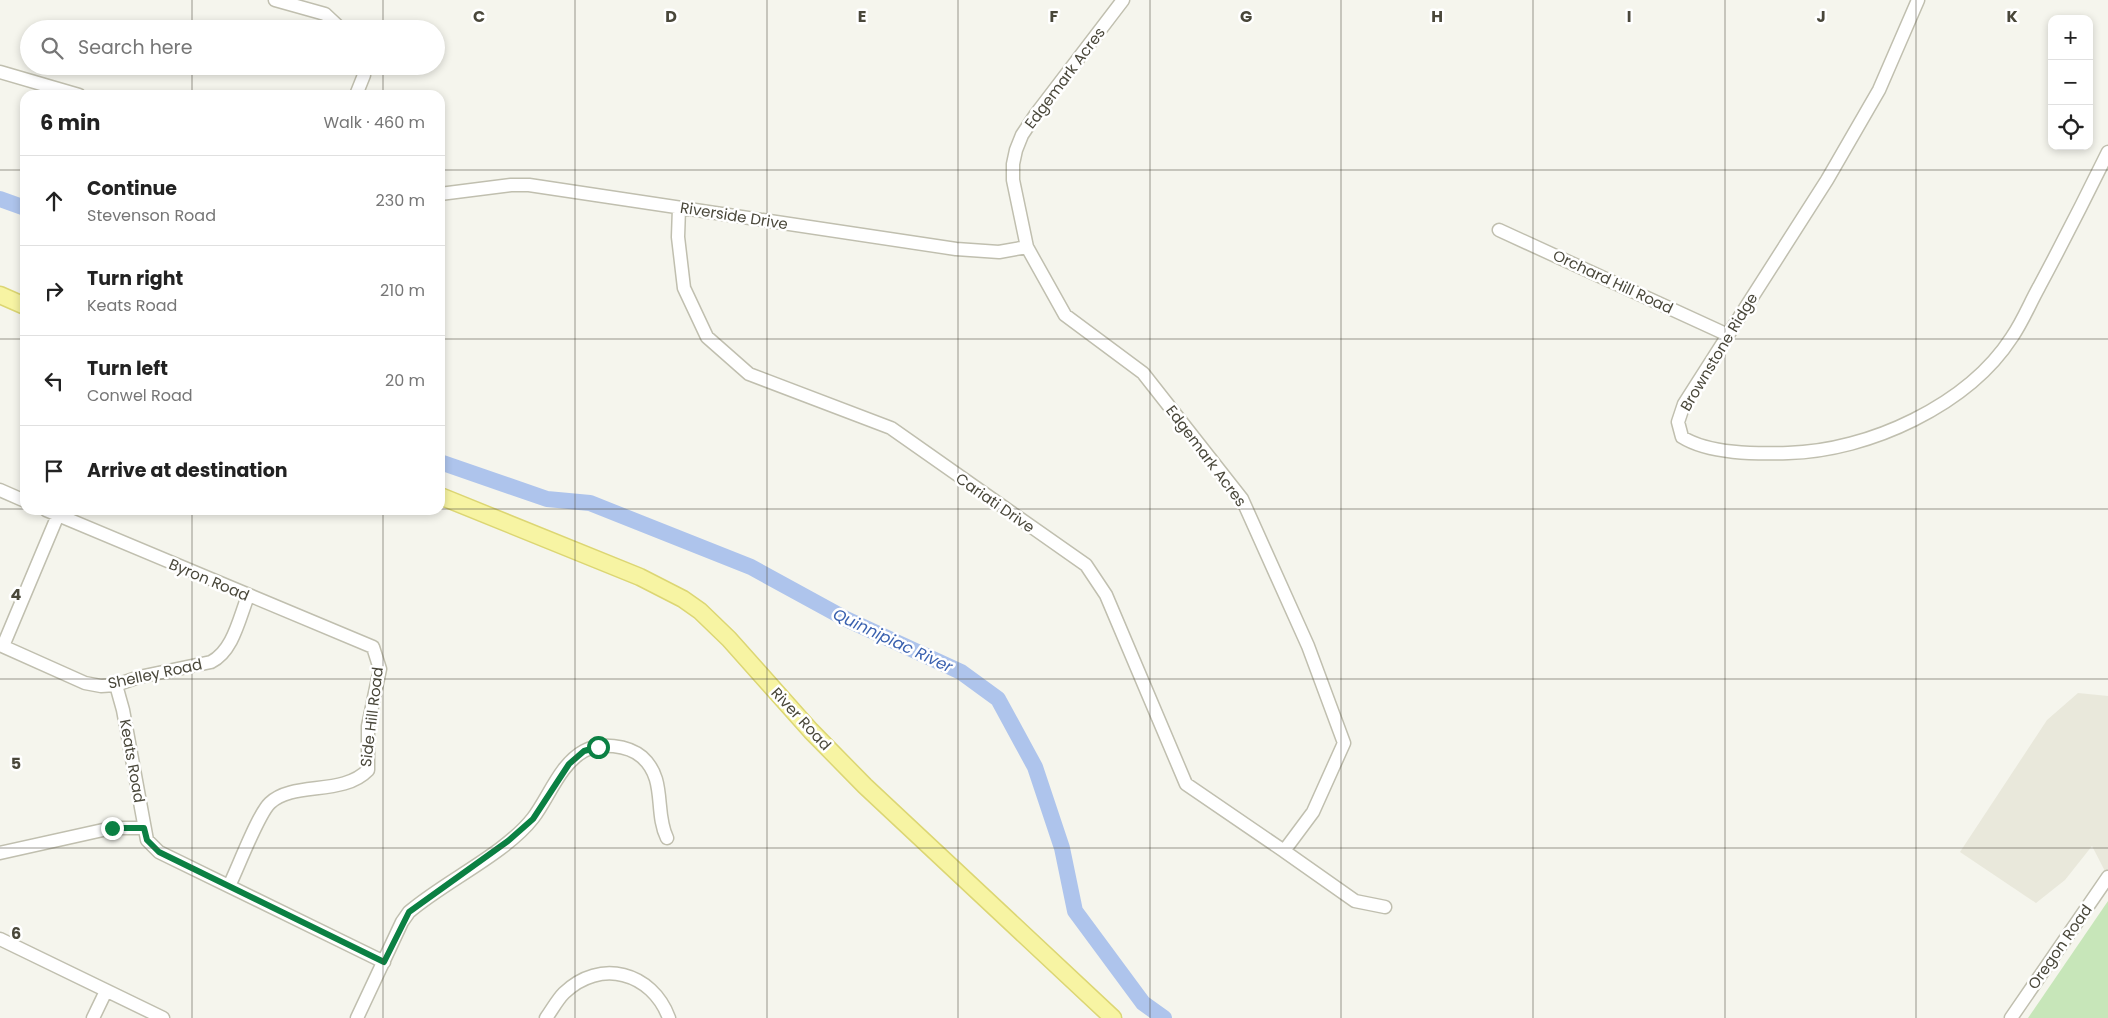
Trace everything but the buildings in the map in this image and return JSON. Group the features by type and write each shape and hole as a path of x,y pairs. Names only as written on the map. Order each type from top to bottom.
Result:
{"main road":[{"path":"0,295 20,304"},
{"name":"River Road","path":"445,498 640,577 683,599 700,611 730,639 811,732 865,786 1113,1018"}],"street":[{"path":"274,0 325,14 331,20"},
{"name":"Edgemark Acres","path":"1123,0 1036,114 1016,150 1013,164 1013,180 1027,247 1065,315 1143,373 1242,499 1308,646 1344,743 1313,812 1284,851"},
{"name":"Brownstone Ridge","path":"1918,0 1874,98 1827,180 1684,404 1678,422 1682,437 1696,446 1761,454 1810,452 1858,442 1907,423 1946,402 1984,370 2012,337 2068,233 2108,152"},
{"path":"0,72 62,90"},
{"path":"358,90 364,75"},
{"name":"Riverside Drive","path":"445,193 511,185 529,185 956,249 999,252 1027,247"},
{"name":"Cariati Drive","path":"679,208 678,237 684,288 707,337 749,374 891,428 1003,509 1086,565 1106,595 1186,784 1284,851"},
{"name":"Orchard Hill Road","path":"1499,230 1728,335"},
{"path":"0,490 20,499"},
{"path":"2,646 58,515"},
{"name":"Byron Road","path":"58,515 373,647"},
{"name":"Shelley Road","path":"2,646 86,683 102,686 116,685 139,676 211,662 221,657 228,648 248,596"},
{"name":"Side Hill Road","path":"229,886 270,803 286,795 360,779 368,770 368,726 380,669 373,647"},
{"name":"Keats Road","path":"116,685 123,710 147,840 159,852 384,962"},
{"path":"357,1018 409,912 514,836 533,819 569,764 584,751 598,747 614,747 629,750 642,757 652,769 658,782 659,818 667,838"},
{"path":"0,853 112,828 144,828"},
{"path":"1284,851 1355,902 1385,907"},
{"name":"Oregon Road","path":"2011,1018 2108,877"},
{"path":"0,939 163,1018"},
{"path":"546,1018 564,994 574,985 602,974 618,974 633,977 646,985 658,996 669,1018"},
{"path":"93,1018 106,991"}],"shaded area":[{"path":"2078,693 2108,696 2108,877 2092,846 2065,880 2036,903 1960,852 2047,720"}],"green space":[{"path":"2108,901 2108,1018 2028,1018"}],"waterway":[{"name":"Quinnipiac River","path":"0,199 20,206"},
{"name":"Quinnipiac River","path":"445,464 547,499 590,503 751,567 846,619 961,672 998,699 1035,767 1062,848 1075,911 1143,1003 1164,1018"}],"route":[{"path":"112,828 144,828 147,840 159,852 384,962 402,922 409,912 508,841 533,819 569,764 584,751 598,747"}]}
